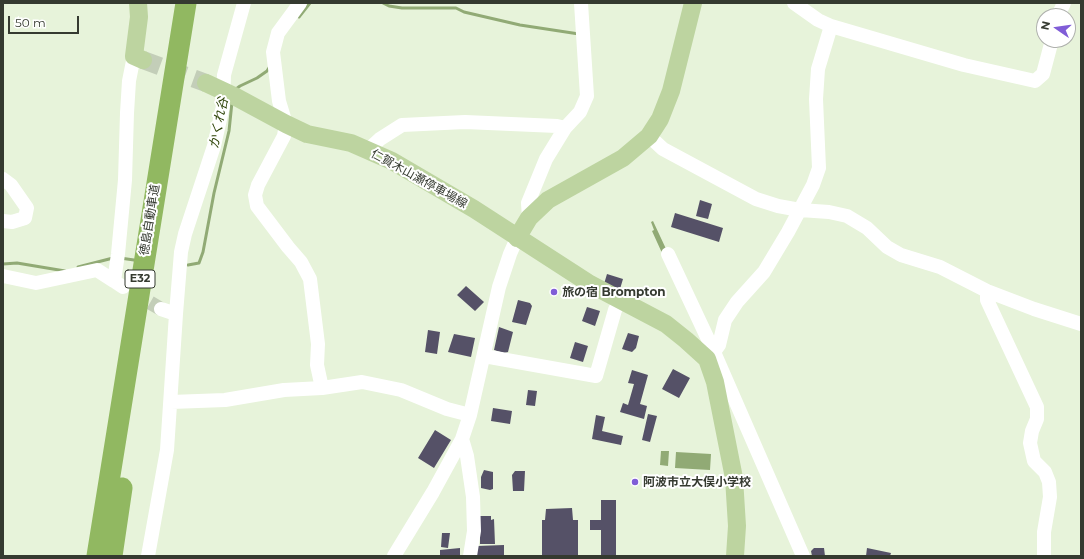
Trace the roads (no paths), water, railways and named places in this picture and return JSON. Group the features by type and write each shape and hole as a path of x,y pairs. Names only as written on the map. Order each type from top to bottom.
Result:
{"highway":[{"name":"徳島自動車道","path":"97,556 186,3"},
{"name":"徳島自動車道","path":"112,556 192,3"}],"main road":[{"path":"517,238 529,218 548,200 624,158 649,136 660,118 671,91 693,3"},
{"path":"139,58 140,8"},
{"name":"仁賀木山瀬停車場線","path":"206,84 230,94 307,134 351,144 392,161 460,201 590,284 666,324 686,340 711,356 734,478 737,526 735,556"}],"street":[{"path":"148,556 167,450 176,314 185,234 214,146 223,106 230,94 224,75 244,3"},
{"path":"300,3 278,32 274,59 279,101 286,124 284,136 258,185 255,195 256,206 288,248 301,262 310,279 318,344 317,365 322,388"},
{"path":"529,218 528,203 546,159 565,128 580,112 587,96 581,3"},
{"path":"794,3 818,20 832,26 964,65 1035,81 1043,74 1050,48"},
{"path":"711,356 719,345 726,320 737,302 764,272 813,185 819,168 816,99 818,69 832,26"},
{"path":"3,276 36,283 97,270 118,284 117,259 125,180 129,81 139,58"},
{"path":"368,150 380,139 402,125 465,122 556,126 565,128"},
{"path":"649,136 663,149 756,199 778,206 800,210 828,212 847,216 867,228 887,247 901,255 940,267 987,290 1034,309 1081,324"},
{"path":"3,179 11,185 26,208 25,218 12,222 3,221"},
{"path":"394,556 433,492 462,439 470,415 499,287 517,238"},
{"path":"668,254 711,356 767,472 803,556"},
{"path":"987,290 987,300 1037,407 1037,419 1032,431 1030,443 1034,461 1045,472 1049,482 1050,497 1044,532 1044,556"},
{"path":"484,356 596,376 615,310 620,300"},
{"path":"161,309 176,314"},
{"path":"171,402 225,400 284,390 322,388 362,382 401,390 447,409 470,415"},
{"path":"462,439 467,456 473,497 474,531 470,556"}],"waterway":[{"name":"かくれ谷","path":"299,17 310,3"},
{"name":"かくれ谷","path":"383,3 389,6 402,8 456,8 464,12 520,25 579,34"},
{"name":"かくれ谷","path":"236,89 257,78 267,71 270,66"},
{"name":"かくれ谷","path":"188,265 199,263 203,252 214,193 229,131 232,102"},
{"name":"かくれ谷","path":"78,267 113,258"},
{"name":"かくれ谷","path":"120,258 134,260"},
{"name":"かくれ谷","path":"3,264 17,263 65,271"}],"tunnel":[{"path":"143,60 206,83"},
{"path":"132,292 161,309"}],"place":[{"name":"旅の宿 Brompton","path":"554,292"},
{"name":"阿波市立大俣小学校","path":"635,482"}]}
